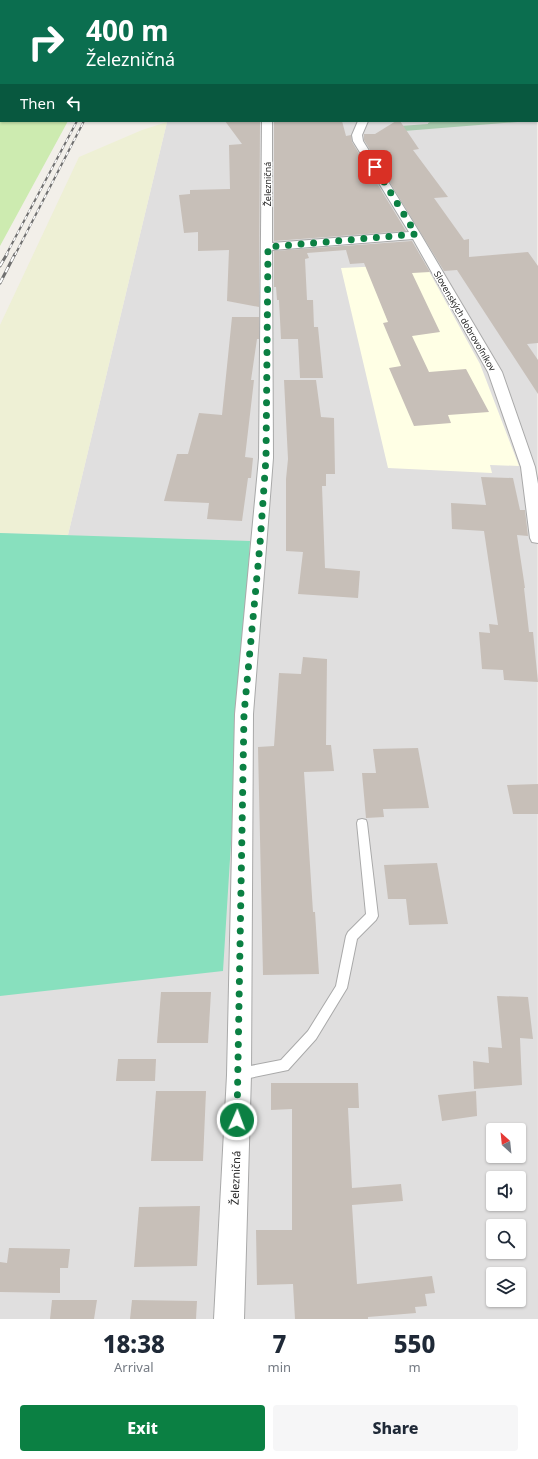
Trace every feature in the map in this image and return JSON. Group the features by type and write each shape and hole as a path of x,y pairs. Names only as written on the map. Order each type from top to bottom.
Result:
{"street":[{"name":"Železničná","path":"229,1319 239,1075 244,714 260,544 266,458 268,247 267,122"},
{"name":"Slovenských dobrovoľníkov","path":"363,122 357,135 358,140 416,234 495,372 528,467 538,538"},
{"path":"268,247 416,234"}],"lane":[{"path":"239,1075 284,1066 312,1035 341,988 352,936 372,916 362,823"}],"shaded area":[{"path":"167,122 537,122 538,1319 0,1319 0,533 68,535"},
{"path":"167,122 68,535 0,533 0,325 79,157 142,130"},
{"path":"517,122 404,131 400,126 428,123"},
{"path":"425,264 480,364 519,466 490,465 492,473 388,468 341,268"}],"green space":[{"path":"0,122 67,122 0,246"},
{"path":"0,533 250,541 223,971 0,996"}],"building":[{"path":"226,122 260,122 259,307 227,301 229,250 198,251 198,232 184,233 179,195 190,194 190,190 230,189 229,145 242,144"},
{"path":"274,122 342,122 346,136 351,135 352,142 406,231 274,241"},
{"path":"394,122 401,122 419,149 413,150 448,197 434,198 464,240 469,239 469,257 528,252 538,266 538,343 527,344 538,360 538,394 457,270 444,271 364,140 364,134 375,134"},
{"path":"412,241 430,272 412,273 440,332 412,336 429,372 466,369 489,412 448,415 451,423 414,426 389,368 401,366 383,323 388,322 364,263 350,264 346,250 307,253 309,258 305,259 307,300 313,300 314,327 318,327 323,378 300,378 298,339 281,339 279,300 277,300 276,287 274,287 274,251"},
{"path":"232,317 259,317 259,339 257,339 251,380 254,380 245,457 253,458 251,478 248,478 242,521 207,519 209,503 164,501 177,454 188,454 199,413 222,415"},
{"path":"284,380 316,380 321,417 334,418 335,474 326,474 326,486 322,486 325,568 360,571 358,598 298,594 303,552 286,551 286,479 288,459"},
{"path":"481,477 513,478 520,510 525,510 528,536 517,535 525,588 529,632 533,632 538,682 504,680 503,670 482,669 479,632 490,633 489,624 498,625 484,531 452,529 451,503 486,505"},
{"path":"303,657 327,659 326,745 331,745 334,771 304,772 313,912 315,912 319,974 263,975 258,747 274,746 279,673 301,674"},
{"path":"418,748 429,808 383,809 384,817 366,818 362,773 376,773 373,749"},
{"path":"538,784 538,814 513,814 507,785"},
{"path":"437,863 448,924 409,925 406,899 388,899 384,865"},
{"path":"161,992 211,992 208,1043 157,1043"},
{"path":"497,996 528,997 533,1039 520,1038 522,1085 474,1089 473,1061 489,1063 488,1047 502,1048"},
{"path":"118,1059 156,1059 155,1081 116,1081"},
{"path":"271,1083 358,1083 359,1108 348,1108 352,1188 401,1184 403,1201 352,1205 357,1284 432,1276 435,1293 425,1294 427,1306 415,1307 416,1313 368,1317 368,1319 295,1319 293,1284 257,1285 256,1230 292,1230 292,1109 271,1110"},
{"path":"156,1091 206,1091 203,1161 151,1161"},
{"path":"476,1091 477,1116 442,1121 438,1095"},
{"path":"200,1206 197,1266 134,1267 139,1207"},
{"path":"9,1248 70,1249 68,1268 60,1268 60,1293 0,1292 0,1262 7,1263"},
{"path":"52,1300 97,1300 94,1319 50,1319"},
{"path":"132,1300 197,1301 196,1319 130,1319"}],"railway":[{"path":"6,255 76,122"},
{"path":"15,255 83,122"},
{"path":"0,266 7,254"},
{"path":"0,283 15,254"}],"route":[{"path":"237,1120 239,1075 244,714 253,605 260,544 266,458 268,247 416,234 375,167"}]}
